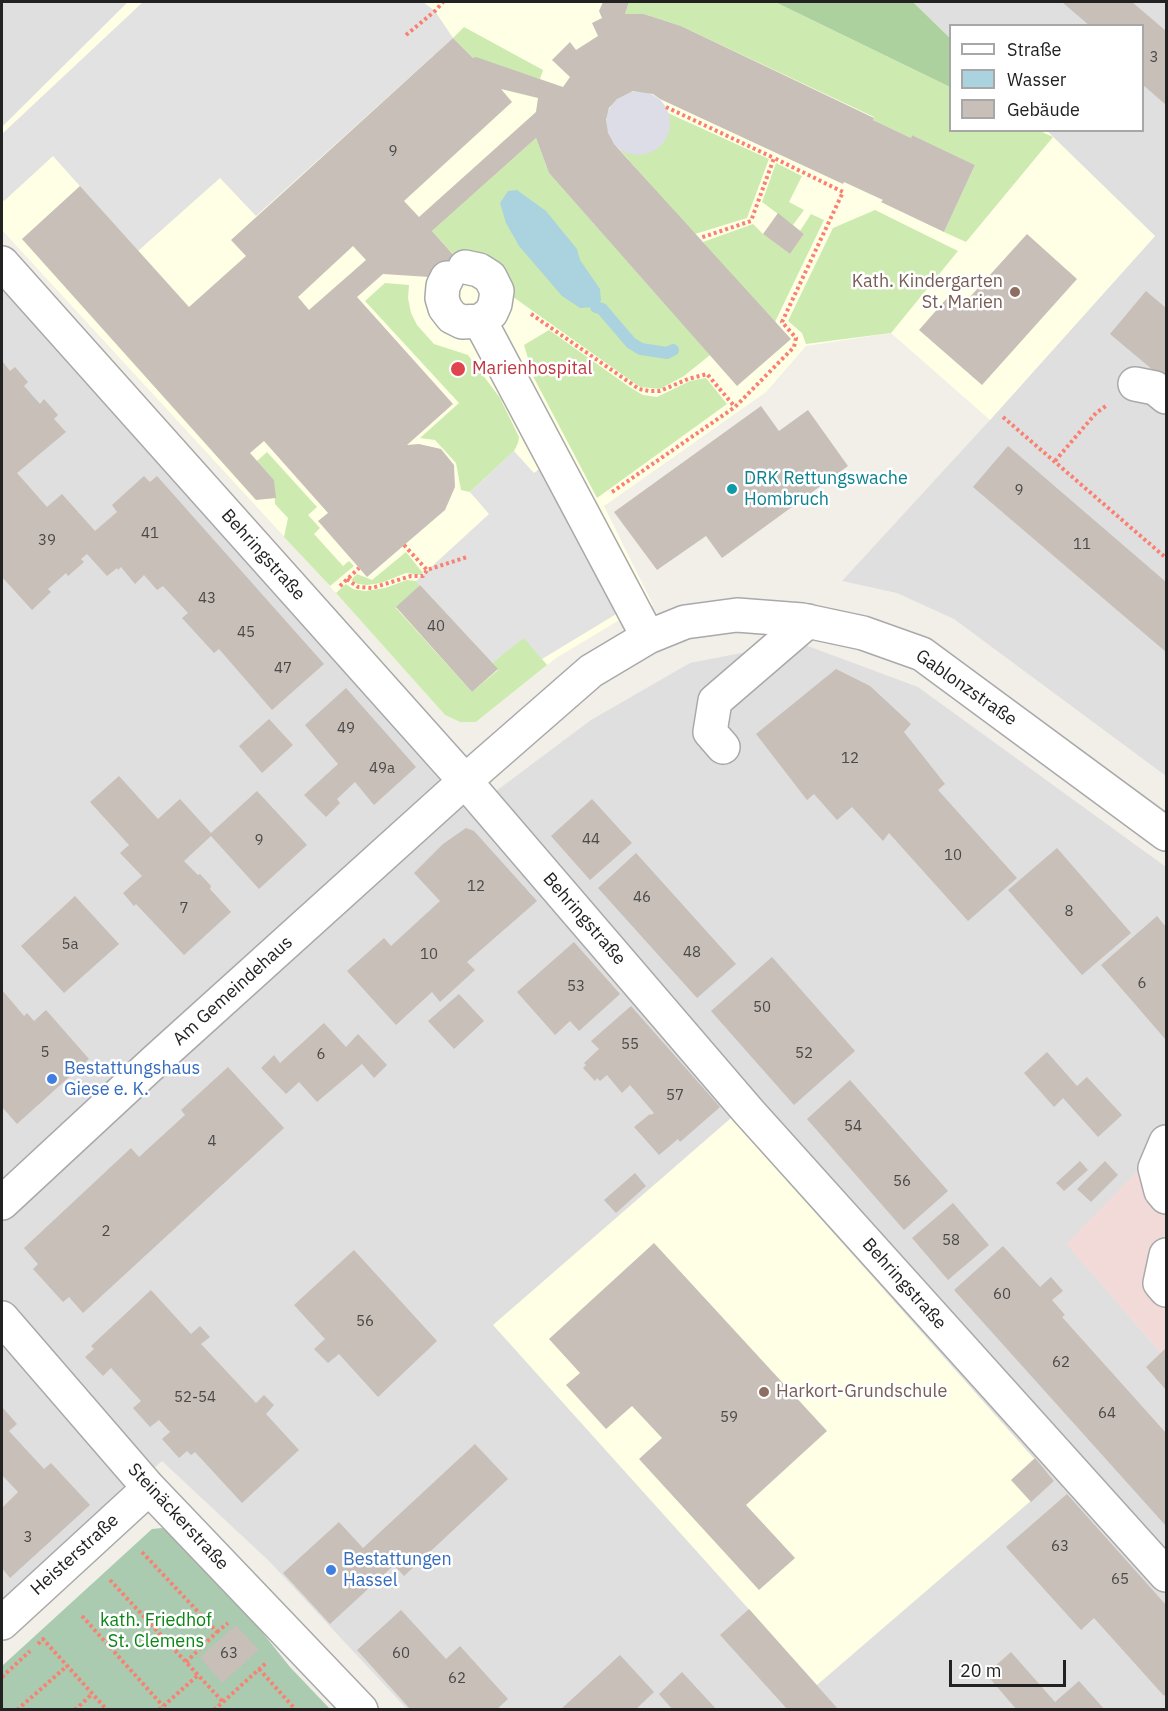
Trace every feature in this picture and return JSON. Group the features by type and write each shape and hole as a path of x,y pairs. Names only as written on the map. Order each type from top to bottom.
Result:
{"street":[{"name":"Behringstraße","path":"2,263 465,781 749,1112 1167,1575"},
{"path":"479,270 490,277 497,291 488,308 462,322 452,317 445,308 442,298 443,286 456,273 479,270"},
{"path":"488,308 582,513 648,637"},
{"path":"1135,384 1155,388 1167,397"},
{"name":"Gablonzstraße","path":"465,781 591,671 648,637 685,622 737,615 808,621 863,633 922,654 1167,834"},
{"path":"723,747 710,732 715,701 808,621"},
{"name":"Am Gemeindehaus","path":"2,1203 154,1062 465,781"},
{"path":"1167,1142 1155,1167 1161,1191 1167,1197"},
{"path":"1167,1255 1160,1283 1167,1290"},
{"name":"Steinäckerstraße","path":"2,1318 149,1488 361,1710"},
{"name":"Heisterstraße","path":"2,1623 149,1488"}],"path":[{"path":"406,35 443,2"},
{"path":"582,513 735,407 794,347 795,338 782,322 843,192 666,107"},
{"path":"700,238 751,220 774,158"},
{"path":"488,308 511,301 639,388 649,392 660,391 707,374 735,407"},
{"path":"1055,461 1096,413 1135,384"},
{"path":"1003,417 1167,558"},
{"path":"404,545 427,570"},
{"path":"347,579 358,587 372,588 411,576 423,576 427,570 467,557"},
{"path":"142,1552 217,1632 186,1662"},
{"path":"110,1580 223,1702"},
{"path":"81,1616 161,1708 198,1675"},
{"path":"214,1710 293,1638"},
{"path":"2,1677 43,1640 107,1710"},
{"path":"17,1710 67,1666"},
{"path":"259,1669 296,1710"},
{"path":"75,1710 93,1694"}],"shaded area":[{"path":"2,2 128,2 2,127"},
{"name":"Marienhospital","path":"128,2 913,2 949,37 949,132 1048,132 1155,236 990,420 891,333 806,346 766,392 604,506 653,605 621,619 556,658 476,722 460,722 445,715 2,230 2,127"},
{"path":"143,2 423,2 435,11 453,38 256,216 220,178 138,251 53,156 4,201 2,199 2,134"},
{"path":"913,2 1166,2 1166,776 954,619 897,593 842,581 1155,236 1048,132 1144,132 1144,24 949,24 949,37"},
{"path":"638,91 656,97 664,105 670,123 664,141 656,149 638,155 620,149 612,141 606,123 612,105 620,97"},
{"path":"2,283 468,812 591,720 690,663 797,642 918,687 1166,867 1166,1142 1067,1244 1166,1359 1166,1709 407,1709 269,1561 162,1461 2,1603"},
{"path":"514,451 534,473 542,467 618,613 542,659 524,638 492,663 416,581 489,514 470,492"},
{"name":"Harkort-Grundschule","path":"731,1118 1054,1481 817,1685 493,1325"},
{"path":"1166,1142 1166,1359 1066,1244"}],"green space":[{"path":"629,2 775,2 949,87 949,132 1042,132 1053,137 966,242 944,232 975,165 912,135 911,138 873,120 874,117 681,26 644,14 625,14"},
{"path":"775,2 913,2 949,37 949,87"},
{"path":"464,27 543,70 540,79 473,58 453,38"},
{"path":"668,113 769,159 747,218 695,234 619,149 629,153 662,143 669,129"},
{"path":"536,138 549,173 710,355 684,376 660,389 640,387 454,255 432,231"},
{"path":"776,163 802,176 789,202 804,210 793,225 762,202"},
{"path":"875,210 958,251 891,333 806,344 802,333 788,321 833,228"},
{"path":"811,214 824,220 775,322 703,242 753,224 790,254 804,234 800,231"},
{"path":"385,283 409,285 408,298 411,313 417,325 434,344 468,355 500,398 519,437 514,451 470,492 461,490 456,463 435,440 420,438 459,403 365,301"},
{"path":"549,330 643,395 657,397 690,381 706,378 727,404 597,498 534,378 524,345"},
{"path":"267,452 317,507 308,515 320,528 314,534 343,566 349,561 354,566 330,586 284,537 288,518 275,504 274,480 257,461"},
{"path":"406,552 423,573 421,575 406,573 381,583 367,585 351,580 357,574 372,580"},
{"path":"407,580 416,581 420,585 396,608 472,692 498,670 492,663 524,637 547,665 476,722 460,722 445,715 336,593 346,584 353,589 365,591 385,588"},
{"name":"kath. Friedhof St. Clemens","path":"162,1528 172,1533 330,1709 2,1710 2,1666 152,1529"}],"water":[{"path":"517,190 546,211 577,249 580,260 600,289 601,300 596,307 580,308 562,296 519,246 506,223 500,203 508,191"}],"building":[{"path":"603,2 629,2 625,14 644,14 681,26 911,138 912,135 975,165 944,232 881,202 883,200 844,182 843,184 653,94 633,91 617,99 609,108 606,120 608,133 614,144 791,339 737,386 549,173 536,138 432,231 476,280 383,274 357,297 453,404 407,445 419,444 441,449 454,465 455,487 445,510 367,577 318,521 328,513 264,441 250,453 274,480 276,498 256,500 22,239 80,186 189,307 246,256 231,240 453,38 473,58 476,57 563,87 570,77 552,60 570,42 576,50 598,36 592,23 602,18 599,11","holes":["501,89 538,98 536,112 419,217 404,201 512,102","353,246 366,260 309,310 298,297"]},
{"path":"1062,2 1132,2 1166,31 1166,105 1144,86 1144,24 1088,24"},
{"path":"778,213 804,234 790,254 763,234"},
{"path":"1027,234 1077,279 982,385 919,330 948,297 960,308"},
{"path":"1146,291 1166,308 1166,381 1110,334"},
{"path":"2,361 10,371 15,367 28,382 24,386 40,404 44,399 58,415 54,419 66,432 17,473 47,507 62,494 95,531 117,512 112,505 144,476 150,482 157,476 324,664 272,710 219,649 214,653 182,618 188,613 163,586 157,590 144,575 135,584 121,567 107,576 87,554 81,559 84,562 68,576 66,573 48,589 51,592 32,610 2,577"},
{"name":"DRK Rettungswache Hombruch","path":"761,406 779,431 808,410 848,466 722,558 706,536 657,570 614,512"},
{"path":"1008,446 1166,582 1166,652 973,487"},
{"path":"420,585 498,669 472,692 396,607"},
{"path":"836,669 870,686 911,724 904,732 945,784 938,790 1017,878 968,921 889,833 883,841 852,807 837,820 814,794 807,800 756,734"},
{"path":"346,688 416,767 374,805 355,782 337,799 340,803 326,817 304,795 338,764 305,725"},
{"path":"269,719 293,745 262,773 239,746"},
{"path":"119,776 158,819 180,799 211,833 257,791 307,845 259,889 211,836 184,861 198,875 200,874 231,912 184,955 123,893 142,876 120,853 129,845 90,802"},
{"path":"592,799 632,843 590,880 551,836"},
{"path":"466,828 474,831 537,901 467,962 475,970 440,1002 432,992 396,1025 347,971 384,938 391,946 440,901 414,873 443,844"},
{"path":"1057,848 1131,933 1082,975 1008,890"},
{"path":"636,853 736,964 697,998 598,888"},
{"path":"75,896 119,944 64,993 21,946"},
{"path":"1157,916 1166,927 1166,1040 1101,965"},
{"path":"574,942 620,994 579,1031 570,1021 555,1035 517,992"},
{"path":"772,957 855,1051 794,1105 711,1011"},
{"path":"2,990 24,1016 27,1013 34,1021 46,1010 89,1059 17,1124 2,1107"},
{"path":"459,994 484,1021 454,1049 428,1021"},
{"path":"631,1006 720,1107 680,1142 678,1139 659,1155 634,1127 654,1113 630,1085 622,1093 607,1075 600,1081 597,1078 595,1081 583,1068 586,1065 584,1063 599,1049 591,1041"},
{"path":"324,1023 346,1047 358,1034 387,1065 374,1078 362,1064 317,1102 299,1082 286,1094 261,1068 274,1055 280,1063"},
{"path":"1047,1052 1077,1086 1087,1077 1122,1115 1098,1137 1063,1098 1054,1107 1024,1073"},
{"path":"228,1067 284,1128 83,1313 69,1297 63,1302 33,1269 38,1264 24,1248 131,1148 139,1157 185,1115 181,1110"},
{"path":"850,1080 948,1191 904,1230 807,1119"},
{"path":"1080,1161 1088,1170 1064,1191 1056,1183"},
{"path":"1105,1161 1118,1175 1091,1202 1077,1189"},
{"path":"635,1173 646,1186 616,1213 604,1200"},
{"path":"953,1203 989,1245 948,1280 912,1238"},
{"path":"654,1243 827,1431 746,1505 795,1558 759,1590 639,1459 662,1438 632,1406 606,1429 566,1385 580,1373 549,1339"},
{"path":"1003,1246 1040,1287 1051,1277 1063,1291 1052,1300 1065,1315 1062,1317 1166,1433 1166,1526 954,1290"},
{"path":"354,1250 437,1341 378,1397 339,1354 328,1363 314,1349 325,1339 294,1305"},
{"path":"151,1290 191,1334 200,1326 210,1337 201,1344 256,1403 264,1395 274,1405 266,1414 299,1450 242,1503 195,1452 191,1455 187,1451 179,1458 162,1439 170,1432 159,1420 150,1427 133,1408 141,1401 111,1368 103,1376 85,1357 94,1349 91,1346"},
{"path":"1166,1348 1166,1390 1146,1367"},
{"path":"2,1407 17,1424 9,1431 44,1469 51,1463 90,1505 10,1578 2,1568 2,1508 18,1492 2,1475"},
{"path":"475,1444 508,1479 404,1576 394,1565 330,1624 283,1573 339,1522 363,1548"},
{"path":"1035,1458 1054,1481 1031,1502 1011,1480"},
{"path":"1067,1494 1166,1605 1166,1693 1164,1696 1094,1618 1081,1630 1006,1547"},
{"path":"749,1609 839,1710 788,1710 720,1635"},
{"path":"401,1610 446,1659 460,1646 508,1699 496,1710 411,1710 357,1650"},
{"path":"236,1625 259,1650 222,1683 200,1657"},
{"path":"1011,1652 1055,1702 1079,1681 1105,1710 1017,1710 986,1674"},
{"path":"620,1655 654,1692 635,1710 560,1710"},
{"path":"682,1672 717,1710 673,1710 659,1694"}],"waterway":[{"path":"596,307 602,309 631,343 641,349 667,353 673,350"}],"place":[{"name":"Kath. Kindergarten St. Marien","path":"1015,292"},
{"name":"Marienhospital","path":"458,369"},
{"name":"DRK Rettungswache Hombruch","path":"732,489"},
{"name":"Bestattungshaus Giese e. K.","path":"52,1079"},
{"name":"Harkort-Grundschule","path":"764,1392"},
{"name":"Bestattungen Hassel","path":"331,1570"}]}
